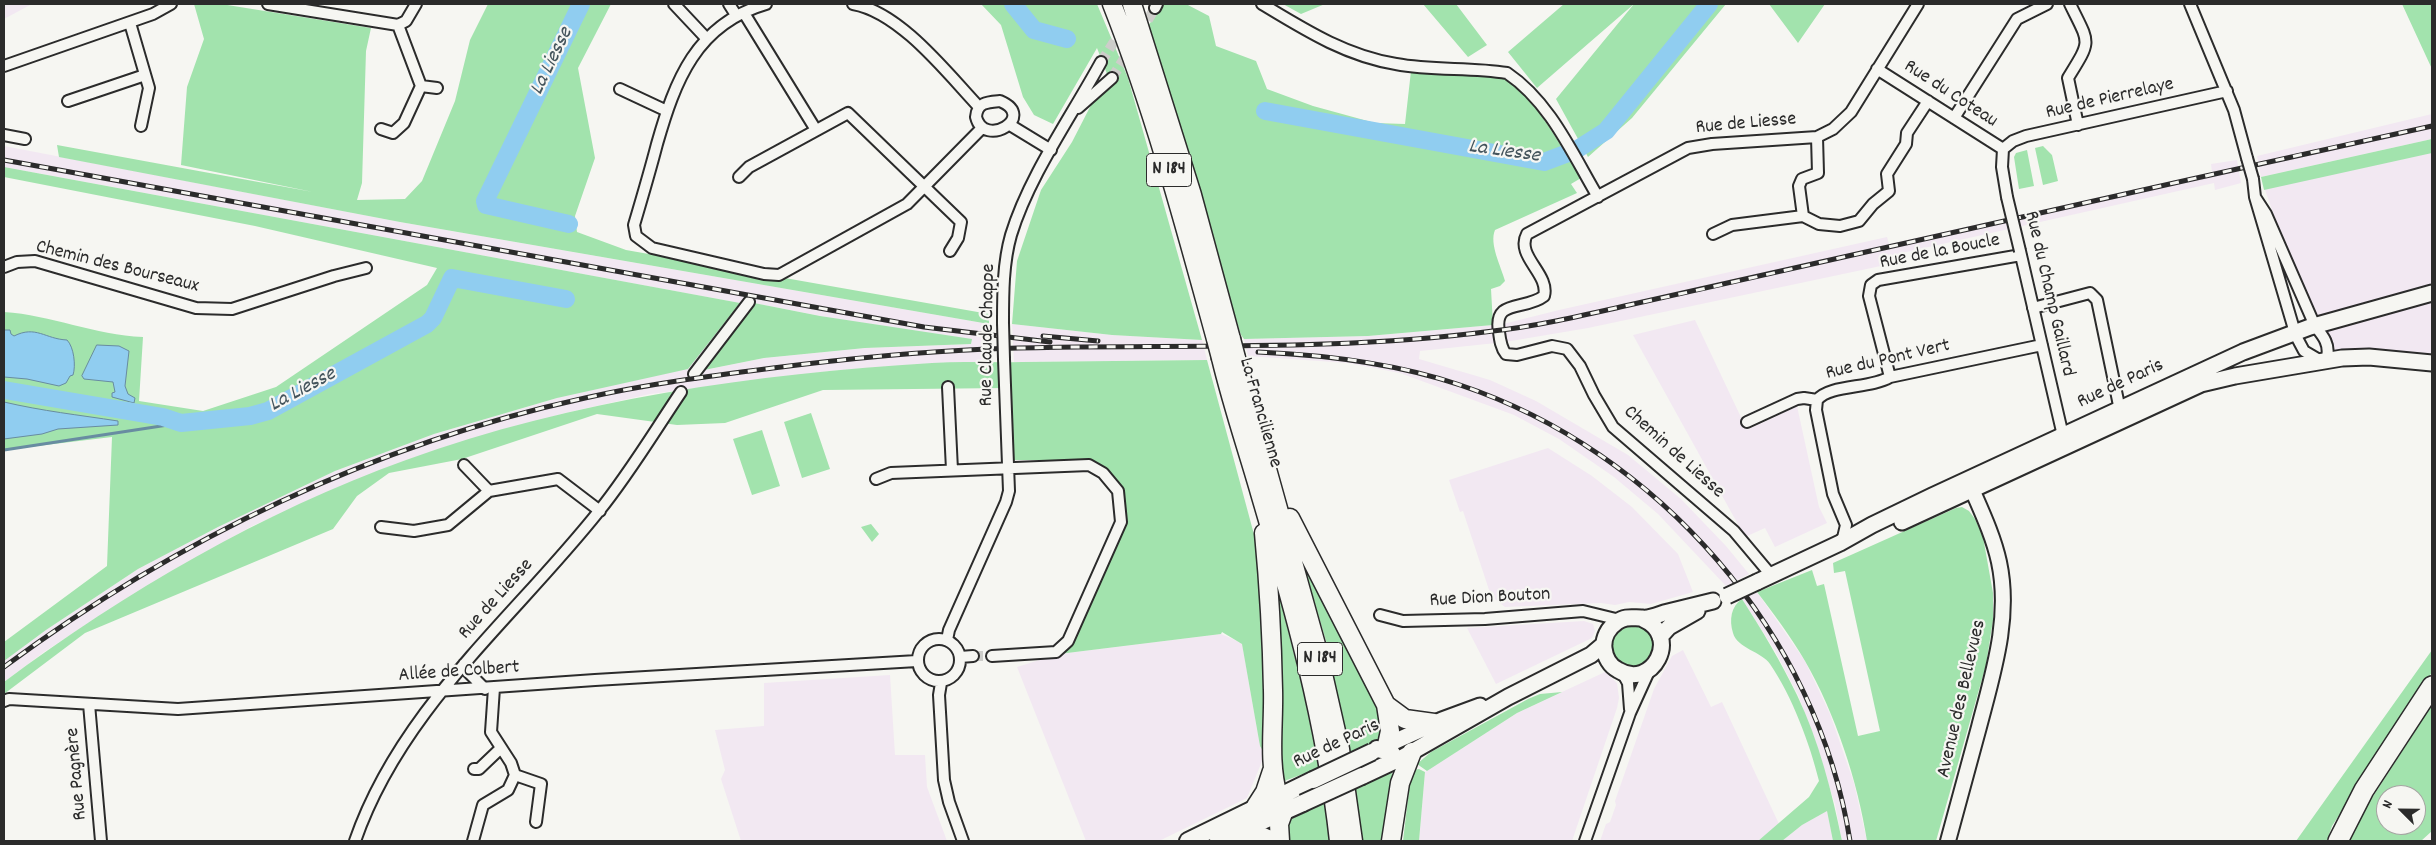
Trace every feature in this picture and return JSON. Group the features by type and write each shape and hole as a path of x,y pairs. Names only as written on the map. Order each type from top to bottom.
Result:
{"highway":[{"name":"La Francilienne","path":"1112,4 1130,49 1223,339"},
{"name":"La Francilienne","path":"1132,4 1192,195 1228,358 1236,417 1265,485 1304,597 1340,749 1353,841"},
{"name":"La Francilienne","path":"1265,485 1311,678 1327,754 1340,841"},
{"path":"1265,485 1386,705 1390,731 1378,758 1400,783"},
{"path":"1256,806 1265,792 1272,770 1274,726 1265,485"},
{"path":"2338,841 2368,784 2432,686"},
{"path":"1386,705 1405,719 1434,723"},
{"path":"1392,841 1400,783 1412,752"},
{"path":"1272,770 1294,798 1279,824 1280,841"},
{"path":"1236,834 1263,837 1272,841"}],"main road":[{"name":"Rue de Paris","path":"1720,598 1841,543 1876,533 1970,485 2121,414 2243,352 2315,326 2432,292"},
{"name":"Rue de Paris","path":"2121,414 2201,384 2227,377 2321,361 2355,357 2432,363"},
{"path":"1643,619 1720,598"},
{"path":"1660,637 1669,627 1720,598"},
{"path":"1620,620 1632,617 1643,619 1653,625 1660,637 1660,654 1651,668"},
{"name":"Rue de Paris","path":"1188,841 1256,806 1294,798 1378,758 1412,752 1508,697 1549,678 1591,655 1605,639 1611,627 1620,620"},
{"path":"1605,639 1606,655 1617,669"},
{"name":"Rue de Paris","path":"1549,678 1570,672 1592,662 1637,674 1651,668"},
{"name":"Rue de Paris","path":"1218,841 1236,834 1294,798 1378,758 1434,723 1508,697"}],"street":[{"path":"4,66 153,14 172,4"},
{"path":"268,4 398,25 406,20 416,4"},
{"path":"674,4 706,38"},
{"path":"729,4 740,14 816,130"},
{"path":"766,4 740,14 706,38 686,65 667,111 634,225 636,236 652,248 764,274 779,275 906,204 982,128"},
{"path":"853,4 874,7 917,41 979,106"},
{"path":"1262,4 1324,41 1360,56 1398,65 1506,73 1521,82 1545,107 1598,197"},
{"path":"1803,216 1799,186 1802,179 1818,173 1817,136 1834,129 1851,112 1918,4"},
{"path":"1954,118 2017,19 2047,4"},
{"path":"2070,4 2088,42 2086,49 2068,78 2078,125"},
{"path":"2190,4 2234,110 2253,179 2257,201 2296,333 2304,351 2321,361 2327,357 2329,349 2315,326 2266,214 2257,201"},
{"path":"130,22 149,88 141,126"},
{"path":"381,130 393,134 404,123 421,86 398,25"},
{"path":"1010,125 1052,150 1101,62"},
{"name":"Rue du Coteau","path":"1878,69 2003,149"},
{"path":"68,101 145,75"},
{"path":"1073,112 1112,78"},
{"path":"421,86 437,88"},
{"path":"620,89 667,111"},
{"name":"Rue de Pierrelaye","path":"2003,149 2013,141 2026,136 2226,91"},
{"path":"1713,234 1732,225 1803,216 1820,224 1840,226 1859,221 1873,204 1889,190 1887,174 1906,144 1907,133 1928,101"},
{"path":"1000,102 1009,105 1013,111 1010,125 1004,129 987,130 982,128 976,117 979,106 984,103 1000,102"},
{"path":"738,177 749,167 848,113 961,222 958,238 950,251"},
{"path":"4,135 25,139"},
{"name":"Rue de Liesse","path":"1680,154 1696,146 1817,136"},
{"name":"Rue du Champ Gaillard","path":"2003,149 2002,167 2007,197 2065,441"},
{"name":"Rue Claude Chappe","path":"947,640 949,630 1006,502 1009,491 1003,294 1010,237 1020,207 1052,150"},
{"name":"Chemin de Liesse","path":"1680,154 1527,234 1524,247 1545,291 1544,296 1539,300 1502,310 1498,325 1504,352 1510,355 1552,346 1567,349 1580,366 1613,427 1734,531 1764,579"},
{"name":"Rue de la Boucle","path":"1890,377 1869,296 1871,285 1878,280 2020,253"},
{"name":"Chemin des Bourseaux","path":"4,264 35,261 196,308 232,308 366,268"},
{"path":"2033,308 2090,293 2097,300 2121,414"},
{"path":"694,374 749,302"},
{"name":"Rue du Pont Vert","path":"1748,422 1797,399 1817,400 1824,393 1880,383 1890,377 2042,345"},
{"path":"948,387 952,470"},
{"name":"Rue de Liesse","path":"355,841 377,786 442,691 600,511 681,392"},
{"path":"1817,400 1816,410 1836,502 1846,525 1841,543"},
{"path":"464,465 488,491"},
{"path":"876,479 891,473 1008,470 1089,465 1104,472 1118,491 1121,522 1068,640 1056,652 992,656"},
{"path":"382,527 414,531 448,525 488,491 558,479 600,511"},
{"name":"Avenue des Bellevues","path":"1948,841 1989,690 1999,646 2003,615 2003,589 1998,557 1970,485"},
{"name":"Rue Dion Bouton","path":"1380,615 1403,621 1485,618 1583,611 1620,620"},
{"path":"1601,616 1607,625 1605,639"},
{"path":"940,639 947,640 955,646 960,657 959,668 956,674 941,682 928,679 922,674 917,661 918,653 928,642 940,639"},
{"path":"960,657 973,656"},
{"name":"Allée de Colbert","path":"4,701 9,699 178,709 595,680 917,661"},
{"path":"464,664 468,672 489,688 491,732 511,763 515,775 508,790 483,805 473,841"},
{"path":"1585,841 1630,713 1651,668"},
{"path":"1617,669 1628,683 1630,713"},
{"path":"941,682 939,695 944,780 963,841"},
{"name":"Rue Pagnère","path":"89,704 101,841"},
{"path":"474,769 479,769 501,748"},
{"path":"515,775 542,784 536,822"}],"shaded area":[{"path":"4,4 32,4 4,19"},
{"path":"2432,114 2432,139 2261,177 2257,156"},
{"path":"4,146 400,222 989,324 991,362 936,363 830,371 650,394 565,413 406,460 252,526 118,604 44,652 4,682 4,661 46,630 138,569 218,527 335,471 434,434 557,398 739,303 4,167","holes":["754,303 971,344 865,348 764,358 705,370"]},
{"path":"2432,147 2432,353 2327,369 2263,184"},
{"path":"2237,160 2241,183 2215,190 2214,183 1893,255 1895,263 1588,328 1505,342 1503,324 1559,310 1887,237 1889,244 2212,172 2211,164"},
{"path":"1695,320 1747,430 1797,406 1819,507 1827,523 1775,547 1765,528 1745,537 1633,335"},
{"path":"1012,324 1112,335 1202,340 1207,360 1014,362"},
{"path":"1493,325 1496,343 1420,351 1419,359 1490,380 1536,401 1628,455 1681,499 1726,546 1749,574 1726,586 1658,514 1614,477 1559,439 1514,415 1400,373 1348,363 1248,356 1244,339 1368,336"},
{"path":"1548,448 1592,476 1632,507 1678,554 1693,592 1651,604 1629,602 1615,605 1601,603 1505,607 1491,596 1463,511 1460,512 1449,480"},
{"path":"1757,592 1805,661 1830,714 1854,783 1867,841 1842,841 1835,804 1799,697 1775,651 1742,599"},
{"path":"1584,621 1593,624 1595,631 1592,638 1496,684 1467,628"},
{"path":"1221,634 1242,643 1260,746 1265,754 1247,798 1159,841 1086,841 1017,667 1059,654"},
{"path":"1683,650 1711,707 1722,702 1779,824 1758,841 1600,841 1606,824 1610,822 1616,805 1615,801 1654,689 1672,656"},
{"path":"1605,672 1617,683 1619,698 1572,841 1419,841 1425,772 1517,713"},
{"path":"890,675 895,755 925,755 927,787 947,841 741,841 721,779 725,770 715,730 764,726 764,683"},
{"path":"1827,810 1833,841 1782,841 1802,825"}],"green space":[{"path":"194,4 221,4 371,28 366,51 362,183 357,200 405,199 422,181 455,101 470,40 488,4 611,4 578,68 595,158 575,216 577,232 626,250 989,314 989,324 400,222 59,157 57,145 313,192 181,165 187,87 204,39"},
{"path":"981,4 1097,4 1128,78 1202,340 1112,335 1012,324 1017,261 1041,190 1072,142 1107,74 1097,48 1053,124 1034,115 1023,97 1001,25"},
{"path":"1163,4 1186,4 1209,16 1216,46 1256,61 1267,89 1313,106 1375,123 1405,124 1411,71 1489,76 1511,81 1519,87 1538,110 1581,178 1571,184 1577,193 1495,230 1494,248 1505,281 1500,286 1491,289 1493,325 1368,336 1244,339 1241,335 1146,29"},
{"path":"1283,4 1325,4 1301,14"},
{"path":"1423,4 1456,4 1487,45 1468,57"},
{"path":"1564,4 1634,4 1537,88 1508,52"},
{"path":"1634,4 1726,4 1632,118 1588,157 1556,99"},
{"path":"1769,4 1825,4 1798,43"},
{"path":"2402,4 2432,4 2432,69"},
{"path":"2432,139 2432,153 2264,190 2261,177"},
{"path":"2043,146 2052,155 2058,181 2043,185 2035,148"},
{"path":"2027,150 2034,186 2019,189 2014,157 2016,153"},
{"path":"4,167 740,303 688,369 557,398 434,434 335,471 218,527 138,569 46,630 4,661 4,642 107,566 112,437 4,450 4,312 39,317 108,333 143,337 139,401 203,411 276,387 427,285 437,268 255,226 4,177"},
{"path":"754,303 820,316 972,339 971,344 865,348 764,358 704,370"},
{"path":"1207,360 1259,553 1264,620 1265,754 1260,746 1242,644 1222,632 1221,634 1059,654 1121,516 1115,490 1094,472 1059,460 1013,460 1005,388 823,390 725,423 677,425 597,414 462,459 389,473 357,496 333,529 85,633 4,694 4,682 50,648 147,585 248,529 352,481 406,460 534,421 600,405 732,382 865,368 954,362"},
{"path":"811,413 830,469 802,478 784,422"},
{"path":"762,430 780,486 752,495 733,439"},
{"path":"1962,507 1969,511 1975,519 1983,537 1993,593 1993,620 1986,665 1936,841 1867,841 1858,795 1844,748 1826,703 1800,652 1757,592 1812,570 1817,586 1824,584 1858,736 1880,731 1845,571 1834,573 1833,563"},
{"path":"871,524 879,534 872,542 861,527"},
{"path":"1303,563 1380,708 1381,728 1378,739 1368,746 1349,754 1326,641"},
{"path":"1277,599 1280,599 1303,690 1319,768 1279,783 1283,679"},
{"path":"1742,599 1778,658 1805,712 1824,767 1842,841 1833,841 1827,811 1802,825 1782,841 1758,841 1809,797 1819,781 1811,752 1799,721 1778,677 1766,660 1735,638 1731,623 1732,614 1735,605"},
{"path":"1632,623 1644,627 1650,633 1654,645 1650,657 1644,663 1632,667 1620,663 1614,657 1610,645 1614,633 1620,627"},
{"path":"2432,650 2432,672 2332,826 2327,841 2296,841"},
{"path":"1562,692 1517,713 1427,771 1417,764 1431,752 1528,699 1540,694"},
{"path":"2432,705 2432,831 2421,841 2347,841 2376,792 2376,835 2426,835 2426,785 2380,785"},
{"path":"1419,769 1425,772 1419,841 1403,841 1411,773"},
{"path":"1390,771 1394,776 1385,841 1362,841 1355,789"},
{"path":"1325,803 1329,841 1287,841 1286,832 1289,820"}],"water":[{"path":"4,330 10,330 14,336 35,332 67,340 74,357 73,375 70,376 66,383 59,386 27,379 4,377"},
{"path":"97,345 119,346 129,351 125,386 128,394 135,398 134,403 112,397 112,393 115,392 113,382 84,379 82,376"},
{"path":"4,402 118,421 118,425 58,429 42,434 4,439"}],"waterway":[{"name":"La Liesse","path":"569,224 486,205 485,201 581,4"},
{"name":"La Liesse","path":"1013,4 1034,30 1067,39"},
{"name":"La Liesse","path":"1265,111 1544,162 1576,150 1606,131 1709,4"},
{"name":"La Liesse","path":"4,390 163,417 181,423 250,416 268,411 427,324 433,318 452,278 566,299"},
{"path":"4,450 181,423"}],"tunnel":[{"path":"1140,33 1155,8"},
{"path":"1101,62 1123,28"},
{"path":"1112,78 1130,49"},
{"path":"973,656 992,656"}],"railway":[{"path":"4,667 138,577 208,538 280,502 354,470 430,441 507,418 585,398 702,377 906,354 1050,347 1303,345 1430,338 1510,329 1708,288 2432,126"},
{"path":"4,160 924,327 1050,342"},
{"path":"1043,336 1098,341"},
{"path":"1258,352 1310,355 1360,361 1411,371 1460,385 1532,415 1600,455 1662,504 1717,560 1765,623 1803,692 1832,765 1850,841"}]}
